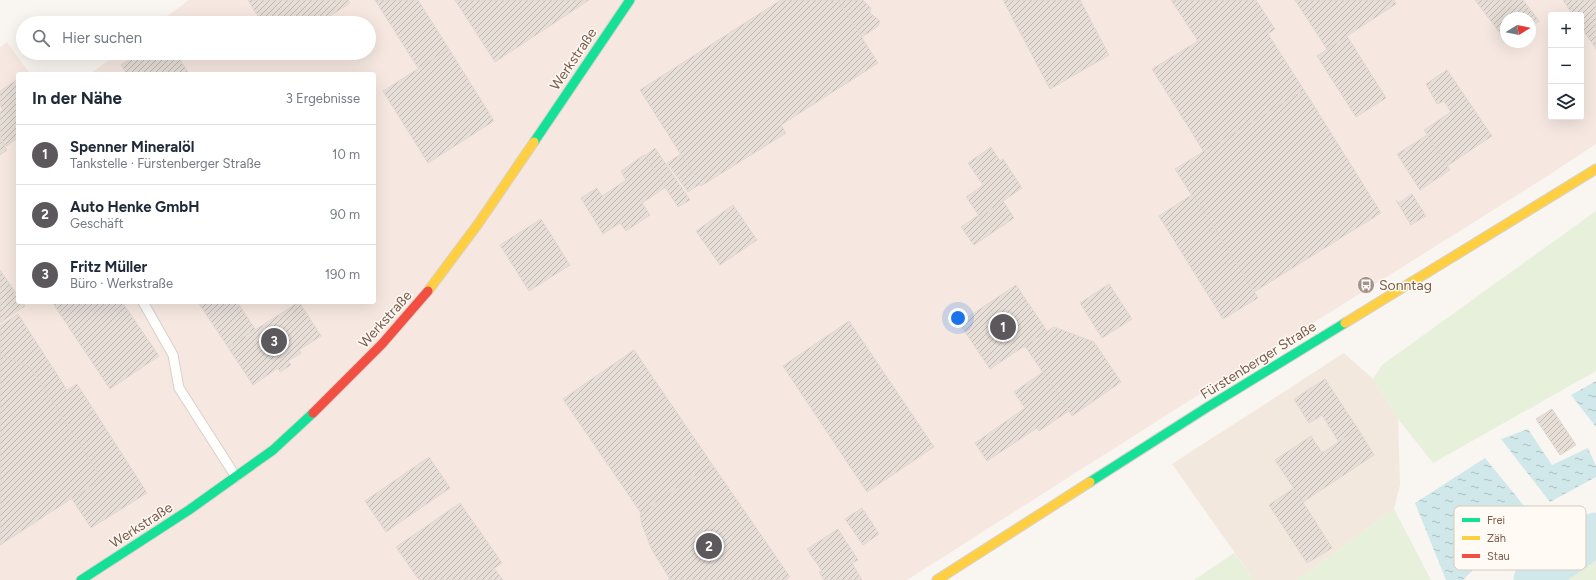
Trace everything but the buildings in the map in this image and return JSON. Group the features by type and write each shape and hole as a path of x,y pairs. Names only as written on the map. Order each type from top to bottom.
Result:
{"street":[{"name":"Werkstraße","path":"81,580 189,510 236,478 273,450 324,403 382,344 429,290 478,224 630,0"},
{"name":"Fürstenberger Straße","path":"937,580 1206,408 1596,169"}],"lane":[{"path":"144,304 173,355 179,388 236,478"}],"shaded area":[{"path":"189,0 1596,0 1596,144 907,580 0,580 0,47 7,42 16,55 16,60 20,60 29,72 16,72 16,304 376,304 376,72 93,72 109,60 376,60 376,16 167,16"},
{"path":"1344,353 1373,379 1398,419 1400,485 1394,509 1297,580 1254,580 1172,464"}],"green space":[{"path":"1596,211 1596,371 1433,463 1398,419 1373,379 1382,365"},
{"path":"1394,509 1431,580 1297,580"},
{"path":"1596,549 1596,580 1552,580 1566,570 1586,570 1586,556"},
{"path":"1234,553 1254,580 1194,580"}],"water":[{"path":"1596,381 1596,427 1571,395"},
{"path":"1528,429 1552,465 1588,448 1596,466 1596,477 1550,502 1501,439"},
{"path":"1485,458 1524,506 1454,506 1454,570 1473,570 1463,580 1446,580 1415,503"}],"waterway":[{"path":"1586,541 1596,534"},
{"path":"1535,580 1545,570"}],"traffic: fast":[{"path":"534,142 630,0"},
{"path":"1090,482 1206,408 1345,323"},
{"path":"81,580 189,510 273,450 313,413"}],"traffic: slow":[{"path":"428,291 478,224 534,142"},
{"path":"1345,323 1596,169"},
{"path":"937,580 1090,482"}],"traffic: jam":[{"path":"313,413 382,344 428,291"}],"place":[{"name":"Sonntag","path":"1366,285"},
{"name":"Spenner Mineralöl","path":"1003,327"},
{"name":"Fritz Müller","path":"274,341"},
{"name":"Auto Henke GmbH","path":"709,546"}]}
